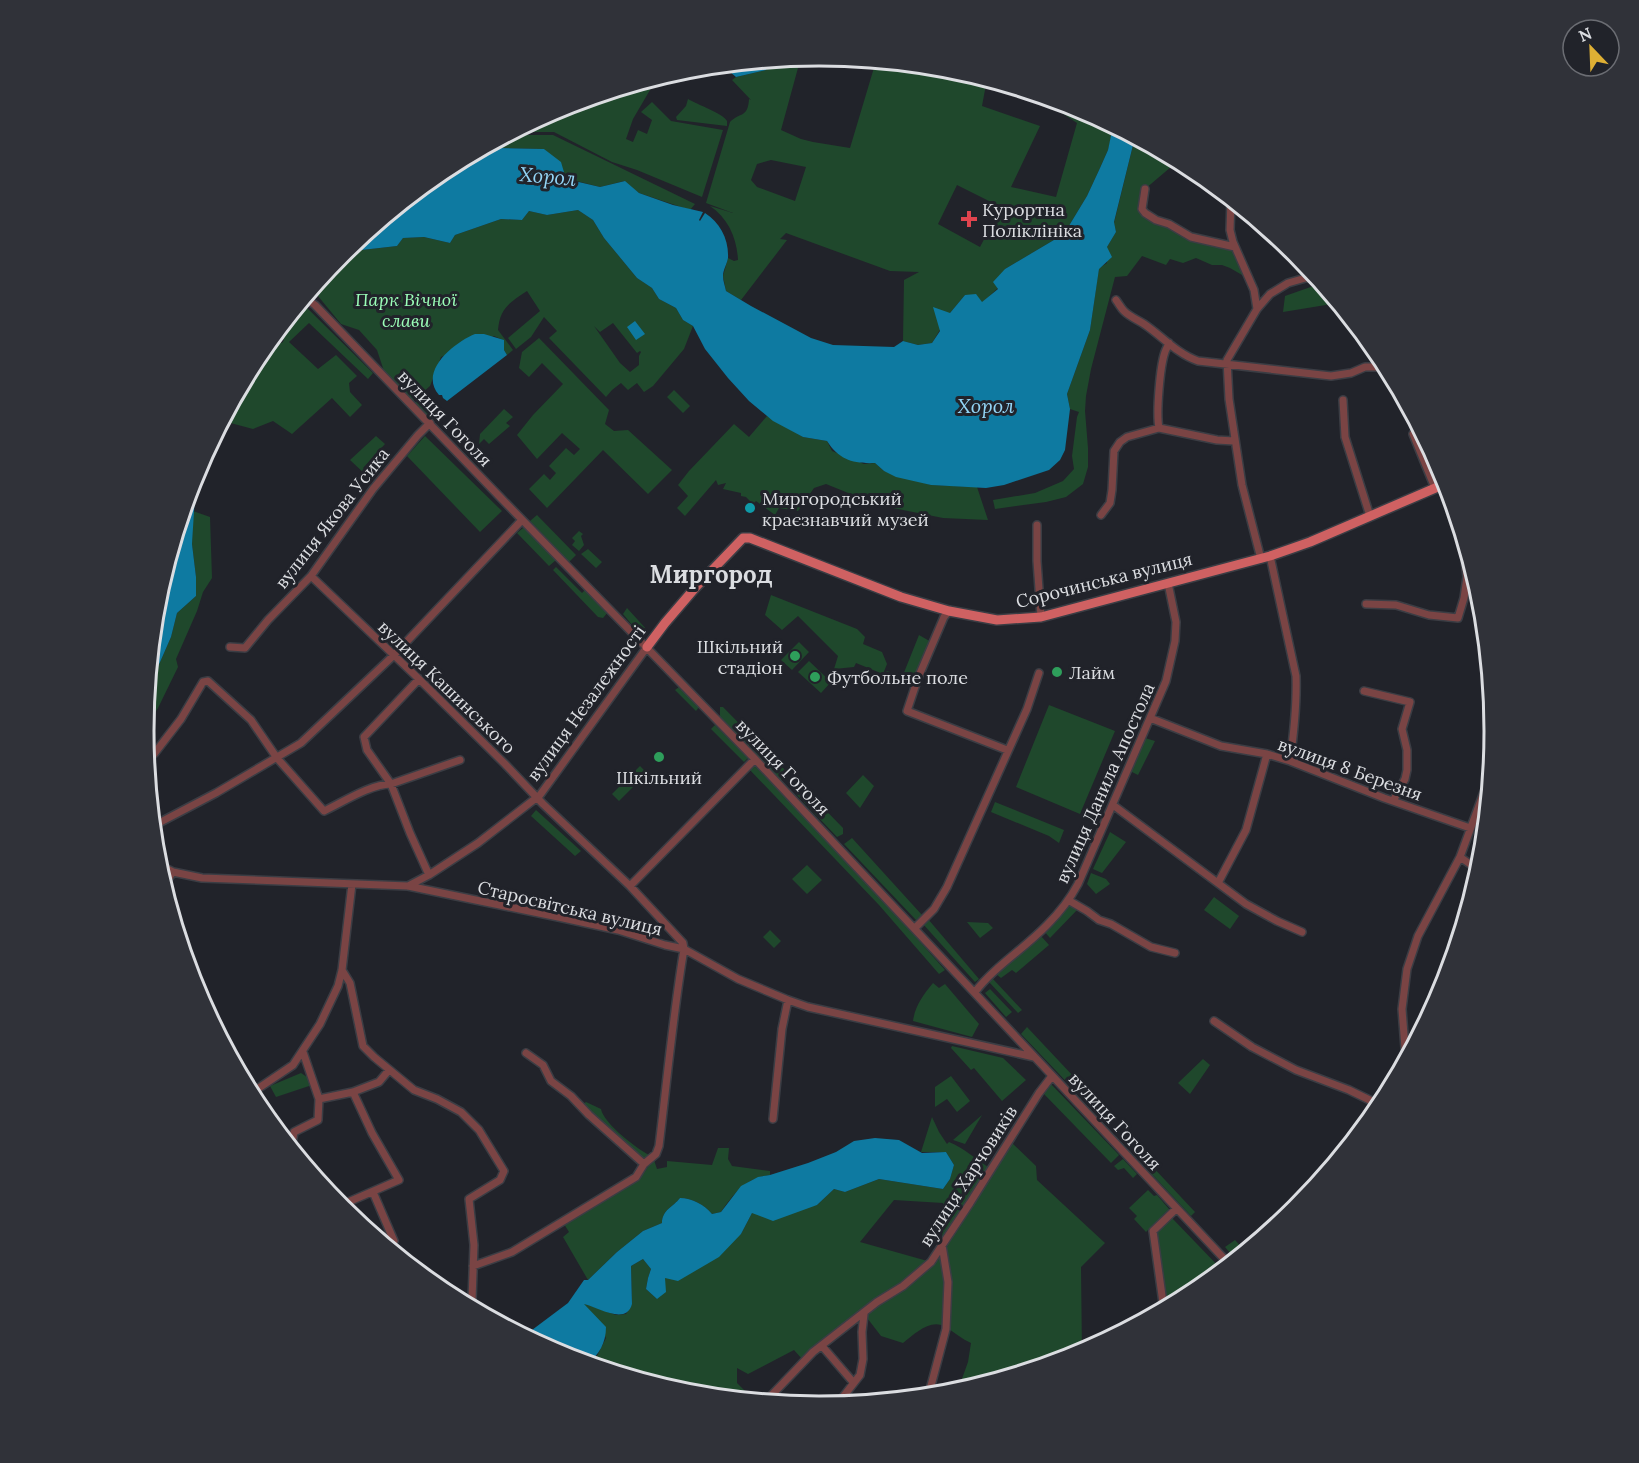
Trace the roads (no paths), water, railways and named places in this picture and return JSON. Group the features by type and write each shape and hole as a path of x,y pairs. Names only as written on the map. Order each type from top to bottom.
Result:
{"main road":[{"name":"Сорочинська вулиця","path":"743,538 750,538 901,597 949,611 997,620 1041,616 1265,558 1310,542 1438,487"},
{"name":"вулиця Незалежності","path":"647,647 665,622 743,538"}],"street":[{"path":"1145,189 1142,209 1151,217 1191,237 1235,247"},
{"path":"1231,209 1230,230 1254,290 1257,309"},
{"path":"1290,761 1296,713 1296,676 1265,558 1242,485 1234,441 1227,364 1232,351 1257,309 1270,294 1288,283 1306,278"},
{"path":"1116,300 1126,314 1143,323 1190,358 1206,362 1331,376 1351,373 1365,367 1376,367"},
{"name":"вулиця Гоголя","path":"311,302 755,759 1225,1259"},
{"path":"1159,428 1157,418 1162,369 1169,343"},
{"path":"1343,400 1345,437 1370,516"},
{"name":"вулиця Якова Усика","path":"230,647 245,648 311,576 373,489 430,423"},
{"path":"1101,515 1110,502 1114,451 1120,442 1134,434 1159,428 1217,440 1234,441"},
{"path":"1413,434 1435,488"},
{"path":"161,822 216,793 301,743 394,655 522,520"},
{"path":"1038,525 1041,616"},
{"name":"вулиця Кашинського","path":"311,576 630,886 683,943 684,949"},
{"path":"1366,604 1396,605 1429,615 1458,618 1467,579"},
{"name":"вулиця Данила Апостола","path":"975,992 984,980 1047,926 1078,885 1166,681 1175,641 1176,622 1168,583"},
{"path":"949,611 944,617 918,678 907,711 1008,750"},
{"name":"вулиця Незалежності","path":"408,886 478,843 537,798 647,647"},
{"path":"915,928 934,909 947,887 1027,709 1040,673"},
{"path":"419,679 364,737 368,750 391,784 429,875"},
{"path":"154,753 181,719 202,682 208,681 251,720 277,758 324,811 384,784 391,784 460,760"},
{"path":"1364,691 1410,702 1402,729 1407,750 1407,770 1405,779 1393,801"},
{"name":"вулиця 8 Березня","path":"1150,718 1221,746 1267,754 1290,761 1470,828"},
{"path":"1218,883 1246,830 1267,754"},
{"path":"630,886 755,759"},
{"path":"1405,1047 1402,1009 1407,969 1418,936 1460,857 1481,798"},
{"path":"1113,805 1246,903 1264,915 1302,932"},
{"path":"1460,857 1471,865"},
{"name":"Старосвітська вулиця","path":"169,870 202,878 408,886 606,927 684,949 738,979 788,1000 831,1012 1034,1057"},
{"path":"170,876 173,872"},
{"path":"258,1088 293,1065 324,1017 338,986 342,970 352,884"},
{"path":"1068,900 1099,920 1111,924 1151,947 1175,953"},
{"path":"473,1266 512,1252 636,1177 644,1164 656,1154 659,1146 684,949"},
{"path":"342,970 350,982 363,1046 414,1090 461,1112 479,1130 504,1171 500,1180 469,1199 474,1245 472,1299"},
{"path":"773,1119 782,1029 788,1000"},
{"path":"1214,1021 1252,1047 1296,1070 1373,1102"},
{"path":"293,1138 294,1132 318,1120 319,1099 303,1052"},
{"path":"526,1053 543,1065 551,1081 571,1096 644,1164"},
{"path":"319,1099 353,1092 379,1082 389,1070"},
{"name":"вулиця Харчовиків","path":"771,1395 813,1352 877,1302 903,1286 931,1262 1052,1076"},
{"path":"349,1202 399,1180 372,1133 353,1092"},
{"path":"373,1192 393,1242"},
{"path":"1163,1301 1153,1231 1176,1209"},
{"path":"931,1387 946,1329 948,1282 942,1245"},
{"path":"844,1396 860,1375 863,1359 864,1314"},
{"path":"822,1346 854,1382"}],"water":[{"path":"767,68 766,70 736,77 731,72"},
{"name":"Хорол","path":"1111,134 1133,145 1114,222 1116,232 1107,247 1112,257 1099,269 1090,330 1067,394 1070,409 1065,450 1060,460 1049,470 1004,485 986,488 931,485 896,477 875,463 848,460 837,453 827,441 803,437 773,421 749,401 728,378 705,349 693,326 683,320 676,308 659,299 652,288 637,278 604,238 593,220 578,210 547,215 529,211 522,220 501,219 455,235 450,243 424,237 403,238 397,246 361,250 414,204 487,155 500,148 544,149 561,162 566,179 600,187 625,181 639,193 673,205 703,212 700,221 705,213 719,227 727,244 728,258 723,276 726,291 811,338 833,345 894,347 903,341 918,345 932,343 940,331 933,307 950,313 965,295 976,294 982,302 998,289 993,282 1005,269 1064,234 1087,196 1108,150"},
{"path":"635,321 645,334 636,340 627,327"},
{"path":"475,334 484,334 504,340 504,350 507,355 447,401 439,395 434,386 433,376 436,367 449,350"},
{"path":"194,504 192,544 196,596 177,613 171,637 157,668 167,602 177,559"},
{"path":"875,1138 899,1140 922,1153 946,1152 954,1165 950,1179 943,1189 879,1179 845,1192 834,1189 817,1205 773,1221 752,1213 741,1234 719,1257 678,1281 665,1278 666,1292 657,1299 646,1289 651,1269 643,1259 631,1266 632,1304 624,1314 611,1313 584,1304 606,1327 605,1338 594,1357 531,1331 568,1303 584,1280 588,1280 617,1252 643,1231 662,1223 666,1212 680,1198 698,1203 712,1214 721,1212 741,1186 758,1177 808,1163 836,1152 854,1141"}],"place":[{"name":"Курортна Поліклініка","path":"969,219"},
{"name":"Миргородський краєзнавчий музей","path":"750,508"},
{"name":"Шкільний стадіон","path":"795,656"},
{"name":"Лайм","path":"1057,672"},
{"name":"Футбольне поле","path":"815,677"},
{"name":"Шкільний","path":"659,757"}],"district":[{"name":"Миргород","path":"711,574"}],"park label":[{"name":"Парк Вічної слави","path":"406,309"}]}
